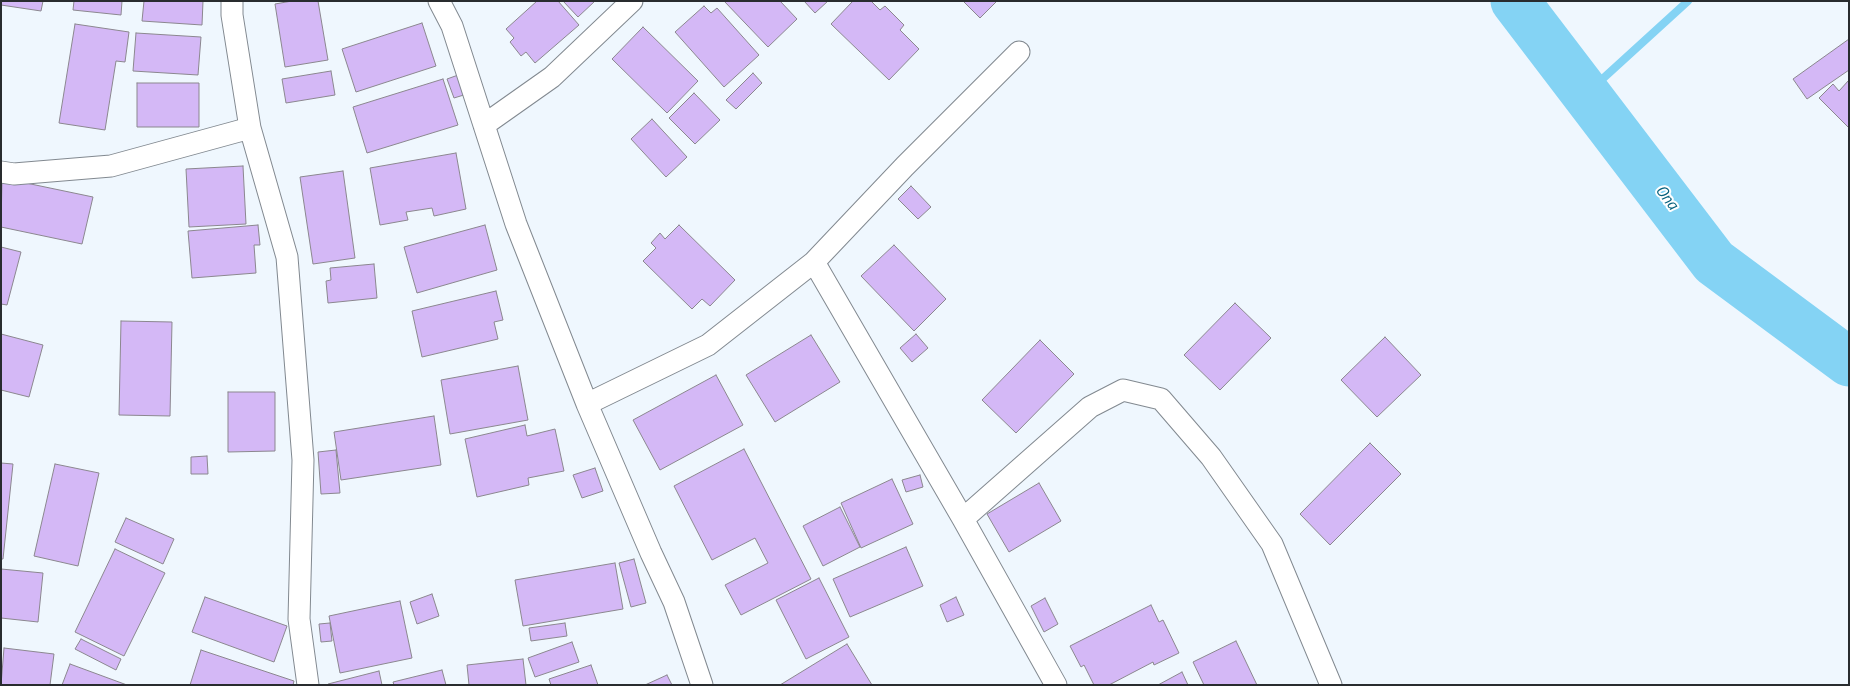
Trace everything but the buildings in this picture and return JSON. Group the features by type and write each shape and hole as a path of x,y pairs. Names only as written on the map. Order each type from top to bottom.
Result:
{"street":[{"path":"232,1 232,15 250,128 287,258 303,460 299,619 308,685"},
{"path":"439,1 452,26 516,224 587,404 674,602 702,685"},
{"path":"484,125 552,76 632,1"},
{"path":"587,404 708,345 814,262 905,166 1019,52"},
{"path":"1,172 14,174 111,166 250,128"},
{"path":"814,262 963,519 1056,685"},
{"path":"963,519 1090,407 1123,390 1161,399 1211,457 1272,544 1331,685"}],"waterway":[{"name":"Ona","path":"1515,1 1714,262 1849,362"},
{"path":"1586,94 1688,1"}]}
